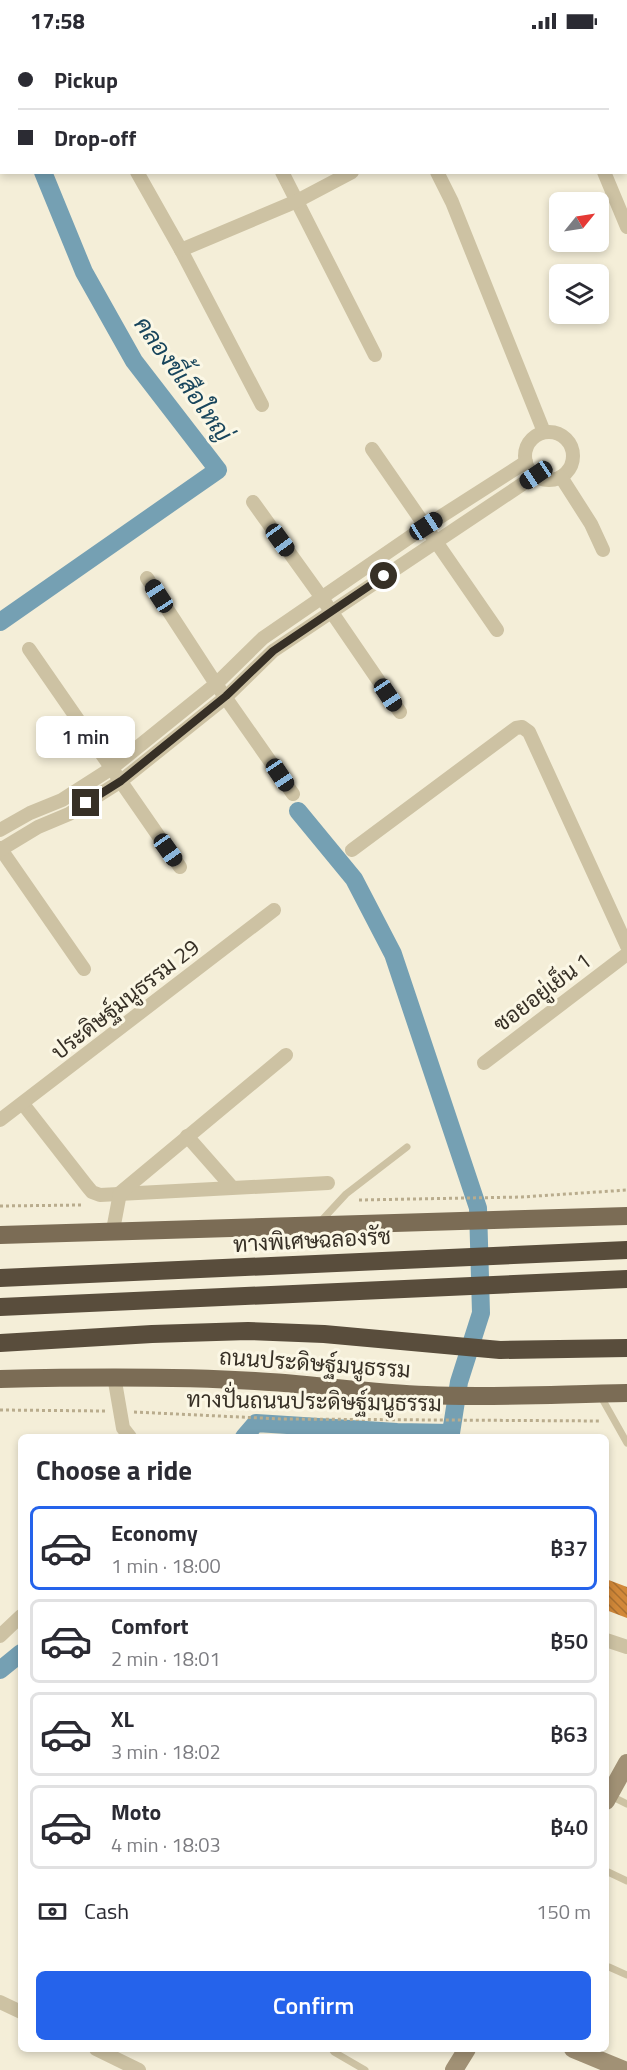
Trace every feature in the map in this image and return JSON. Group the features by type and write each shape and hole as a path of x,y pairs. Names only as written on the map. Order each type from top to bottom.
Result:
{"highway":[{"name":"ทางพิเศษฉลองรัช","path":"0,1278 627,1250"},
{"path":"0,1306 627,1279"},
{"path":"0,1343 248,1331 324,1334 460,1347 601,1350 627,1348"}],"main road":[{"path":"0,1235 493,1218 627,1216"},
{"name":"ถนนประดิษฐ์มนูธรรม","path":"0,1379 114,1376 257,1381 377,1392 468,1396 627,1392"},
{"path":"609,1796 627,1763"},
{"path":"454,2070 465,2052"},
{"path":"580,2052 624,2070"}],"street":[{"path":"137,174 181,249 262,405"},
{"path":"283,174 375,355"},
{"path":"181,249 297,201 348,174"},
{"path":"438,174 452,202 544,432"},
{"path":"605,174 627,227"},
{"path":"544,432 555,432 566,438 572,447 573,458 569,469 561,477 548,480 536,475 526,462 526,449 529,443 538,434 544,432"},
{"path":"372,448 497,630"},
{"path":"0,830 30,813 62,800 112,768 216,684 263,638 426,526 526,462"},
{"path":"84,969 0,849 38,827 69,814 121,781 226,696 273,651 536,475"},
{"path":"561,477 591,524 603,550"},
{"path":"253,502 400,712"},
{"path":"147,578 216,684 293,794"},
{"path":"29,649 180,867"},
{"path":"352,850 516,728 522,727 529,732 627,946"},
{"name":"ประดิษฐ์มนูธรรม 29","path":"0,1120 274,910"},
{"name":"ซอยอยู่เย็น 1","path":"484,1063 627,954"},
{"path":"113,1230 120,1193 286,1055"},
{"path":"23,1104 92,1192 100,1195 231,1186 328,1183"},
{"path":"187,1136 231,1186"},
{"path":"114,1376 123,1428 128,1434"},
{"path":"0,1636 18,1619"},
{"path":"609,1641 627,1647"},
{"path":"0,2002 18,2011"},
{"path":"102,2052 139,2070"}],"lane":[{"path":"320,1224 328,1212 346,1194 407,1147"},
{"path":"599,1393 627,1443"},
{"path":"609,1798 627,1804"},
{"path":"609,1872 627,1881"},
{"path":"609,1967 627,1975"},
{"path":"334,2052 365,2070"}],"path":[{"path":"464,1198 627,1190"},
{"name":"ทางปั่นถนนประดิษฐ์มนูธรรม","path":"0,1410 75,1409 282,1419 615,1421"}],"building":[{"path":"609,1580 627,1587 627,1618 609,1611"}],"waterway":[{"name":"คลองขี้เสือใหญ่","path":"0,622 218,470 134,361 84,272 44,174"},
{"path":"247,1434 256,1423 451,1433 459,1382 481,1313 478,1208 393,954 354,879 298,811"},
{"path":"0,1670 18,1655"}],"route":[{"path":"86,803 121,781 226,696 273,651 384,576"}]}
